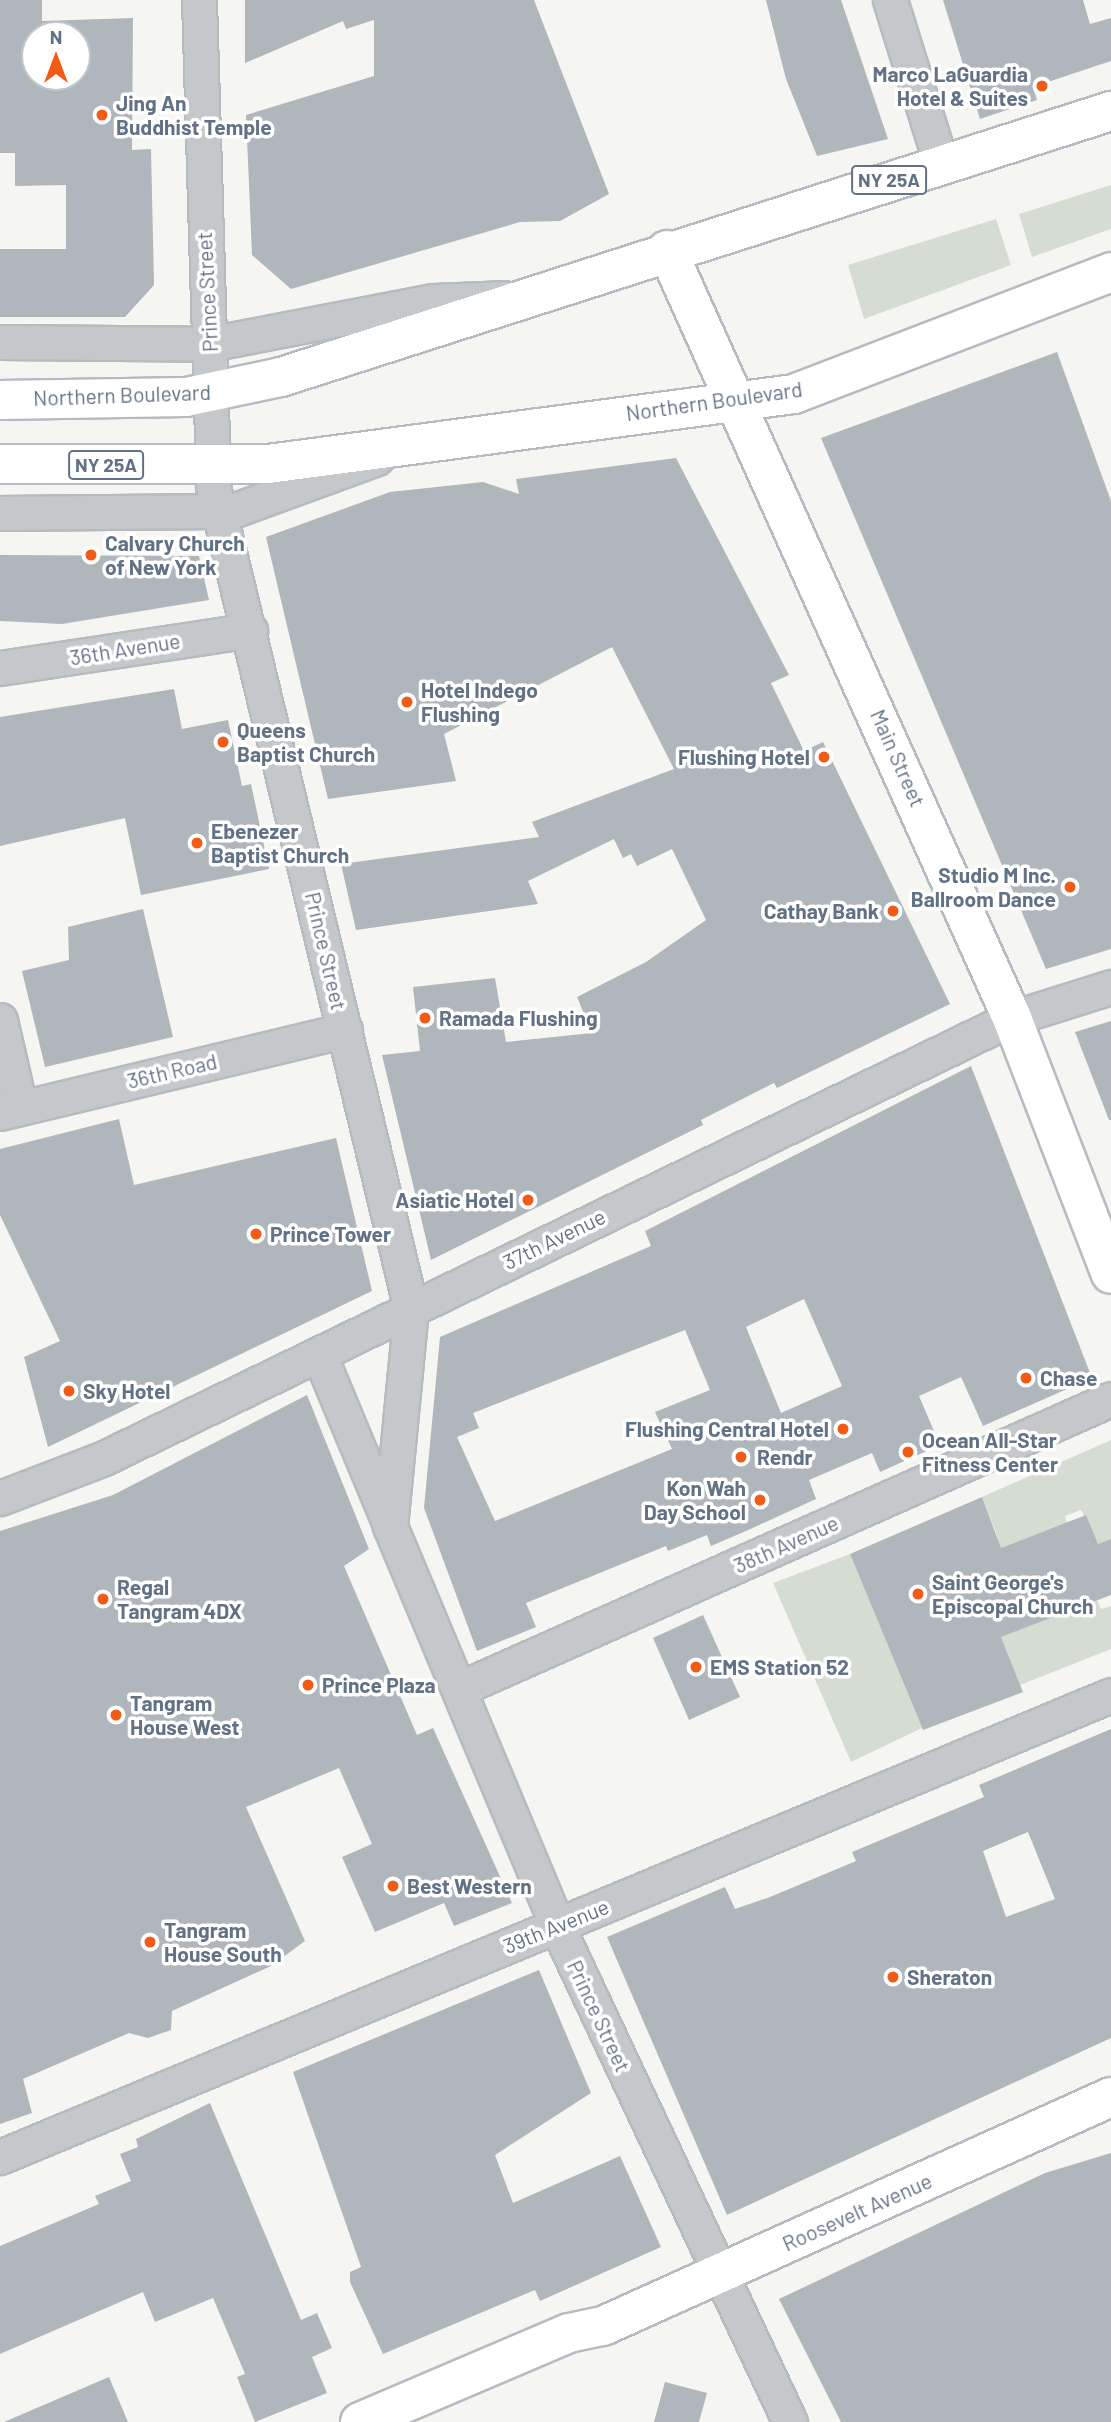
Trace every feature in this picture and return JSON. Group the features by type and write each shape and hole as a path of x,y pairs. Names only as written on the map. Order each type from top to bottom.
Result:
{"main road":[{"name":"Northern Boulevard","path":"0,400 211,393 1111,111"},
{"name":"Main Street","path":"667,250 1012,1018 1111,1274"},
{"name":"Northern Boulevard","path":"0,464 213,466 794,394 1111,272"},
{"name":"Roosevelt Avenue","path":"360,2422 569,2333 603,2326 1111,2097"},
{"name":"Roosevelt Avenue","path":"419,2422 576,2350 603,2326"}],"street":[{"name":"Prince Street","path":"199,0 213,466 220,511 411,1309 390,1526"},
{"path":"890,0 941,164"},
{"name":"Northern Boulevard","path":"0,341 209,344 433,301 524,297"},
{"name":"Northern Boulevard","path":"0,513 220,511 260,503 423,441"},
{"name":"36th Avenue","path":"0,668 250,630"},
{"name":"37th Avenue","path":"0,1498 104,1458 1012,1018 1111,987"},
{"path":"0,1020 10,1110"},
{"name":"36th Road","path":"10,1110 345,1030"},
{"name":"Prince Street","path":"319,1354 461,1688 557,1926 717,2275 790,2422"},
{"name":"38th Avenue","path":"461,1688 1111,1399"},
{"name":"39th Avenue","path":"0,2157 1111,1695"}],"shaded area":[{"path":"1111,185 1111,229 1032,257 1019,214"},
{"path":"996,219 1011,265 864,319 848,265"},
{"path":"1111,1440 1111,1539 1098,1544 1081,1510 1065,1516 1067,1523 986,1554 998,1538 982,1497"},
{"path":"850,1554 922,1728 851,1762 773,1583"},
{"path":"1097,1600 1101,1609 1111,1606 1111,1649 1020,1685 1001,1637"}],"building":[{"path":"0,0 42,0 42,21 133,18 132,150 151,149 154,285 125,317 0,317 0,249 66,249 66,185 15,186 15,153 0,153"},
{"path":"245,0 534,0 609,194 560,221 520,222 291,289 252,255 246,115 374,76 374,20 346,29 343,21 245,63"},
{"path":"766,0 841,0 888,139 817,156 786,79"},
{"path":"943,0 1083,0 1090,24 1111,18 1111,61 1033,87 1037,100 980,119"},
{"path":"1057,352 1111,501 1111,949 1046,969 821,438"},
{"path":"676,458 789,675 771,683 804,751 823,742 950,1004 777,1088 774,1083 701,1120 703,1125 431,1260 382,1055 420,1051 413,987 495,978 506,1042 592,1033 577,997 646,962 706,920 672,849 637,866 631,854 623,858 614,839 528,881 538,904 356,930 341,864 539,837 532,822 674,769 612,647 444,734 456,781 328,799 266,537 390,492 483,482 519,494 516,479"},
{"path":"0,555 199,556 209,600 62,624 0,621"},
{"path":"174,689 182,729 228,720 242,786 251,784 269,869 141,895 125,818 0,846 0,717"},
{"path":"143,909 173,1037 45,1067 22,971 69,960 68,927"},
{"path":"1111,1021 1111,1120 1109,1120 1075,1032"},
{"path":"971,1066 1092,1378 983,1426 961,1377 919,1396 940,1445 880,1472 872,1453 809,1480 816,1499 746,1531 711,1546 707,1535 668,1551 666,1546 526,1603 536,1627 477,1651 424,1508 440,1337 651,1246 645,1231","holes":["804,1299 842,1386 781,1413 746,1327","685,1330 710,1390 655,1412 672,1449 495,1521 457,1437 479,1428 473,1413"]},
{"path":"119,1119 134,1185 336,1138 372,1291 48,1447 24,1357 60,1341 0,1215 0,1149"},
{"path":"307,1395 369,1549 344,1566 417,1735 433,1728 512,1903 454,1926 444,1903 375,1932 342,1857 372,1844 339,1768 246,1807 305,1941 271,1966 172,2011 171,2030 148,2038 129,2033 23,2079 32,2113 0,2124 0,1531 113,1495"},
{"path":"982,1497 1001,1548 1086,1515 1098,1544 1111,1539 1111,1595 1001,1637 1023,1692 923,1730 850,1554"},
{"name":"EMS Station 52","path":"703,1615 740,1697 689,1720 653,1638"},
{"path":"1111,1729 1111,2038 727,2215 607,1937 725,1887 735,1909 770,1897 856,1861 852,1852 984,1797 979,1785","holes":["1028,1832 1055,1899 1006,1917 983,1851"]},
{"path":"539,1970 591,2093 495,2155 513,2203 620,2156 661,2247 540,2301 535,2290 383,2354 350,2282 350,2272 361,2267 293,2072"},
{"path":"210,2103 301,2320 317,2313 332,2348 312,2357 327,2393 255,2422 237,2377 245,2374 213,2298 155,2322 143,2292 0,2354 0,2246 99,2204 95,2196 131,2181 120,2154 138,2147 136,2139"},
{"path":"1111,2153 1111,2422 841,2422 779,2299 1045,2173"},
{"path":"109,2377 128,2422 4,2422"},
{"path":"665,2382 707,2393 699,2422 654,2422"}],"place":[{"name":"Marco LaGuardia Hotel & Suites","path":"1042,86"},
{"name":"Jing An Buddhist Temple","path":"102,115"},
{"name":"Calvary Church of New York","path":"91,555"},
{"name":"Hotel Indego Flushing","path":"407,702"},
{"name":"Queens Baptist Church","path":"223,742"},
{"name":"Flushing Hotel","path":"824,757"},
{"name":"Ebenezer Baptist Church","path":"197,843"},
{"name":"Studio M Inc. Ballroom Dance","path":"1070,887"},
{"name":"Cathay Bank","path":"893,911"},
{"name":"Ramada Flushing","path":"425,1018"},
{"name":"Asiatic Hotel","path":"528,1200"},
{"name":"Prince Tower","path":"256,1234"},
{"name":"Chase","path":"1026,1378"},
{"name":"Sky Hotel","path":"69,1391"},
{"name":"Flushing Central Hotel","path":"843,1429"},
{"name":"Ocean All-Star Fitness Center","path":"908,1452"},
{"name":"Rendr","path":"741,1457"},
{"name":"Kon Wah Day School","path":"760,1500"},
{"name":"Saint George's Episcopal Church","path":"918,1594"},
{"name":"Regal Tangram 4DX","path":"103,1599"},
{"name":"EMS Station 52","path":"696,1667"},
{"name":"Prince Plaza","path":"308,1685"},
{"name":"Tangram House West","path":"116,1715"},
{"name":"Best Western","path":"393,1886"},
{"name":"Tangram House South","path":"150,1942"},
{"name":"Sheraton","path":"893,1977"}]}
